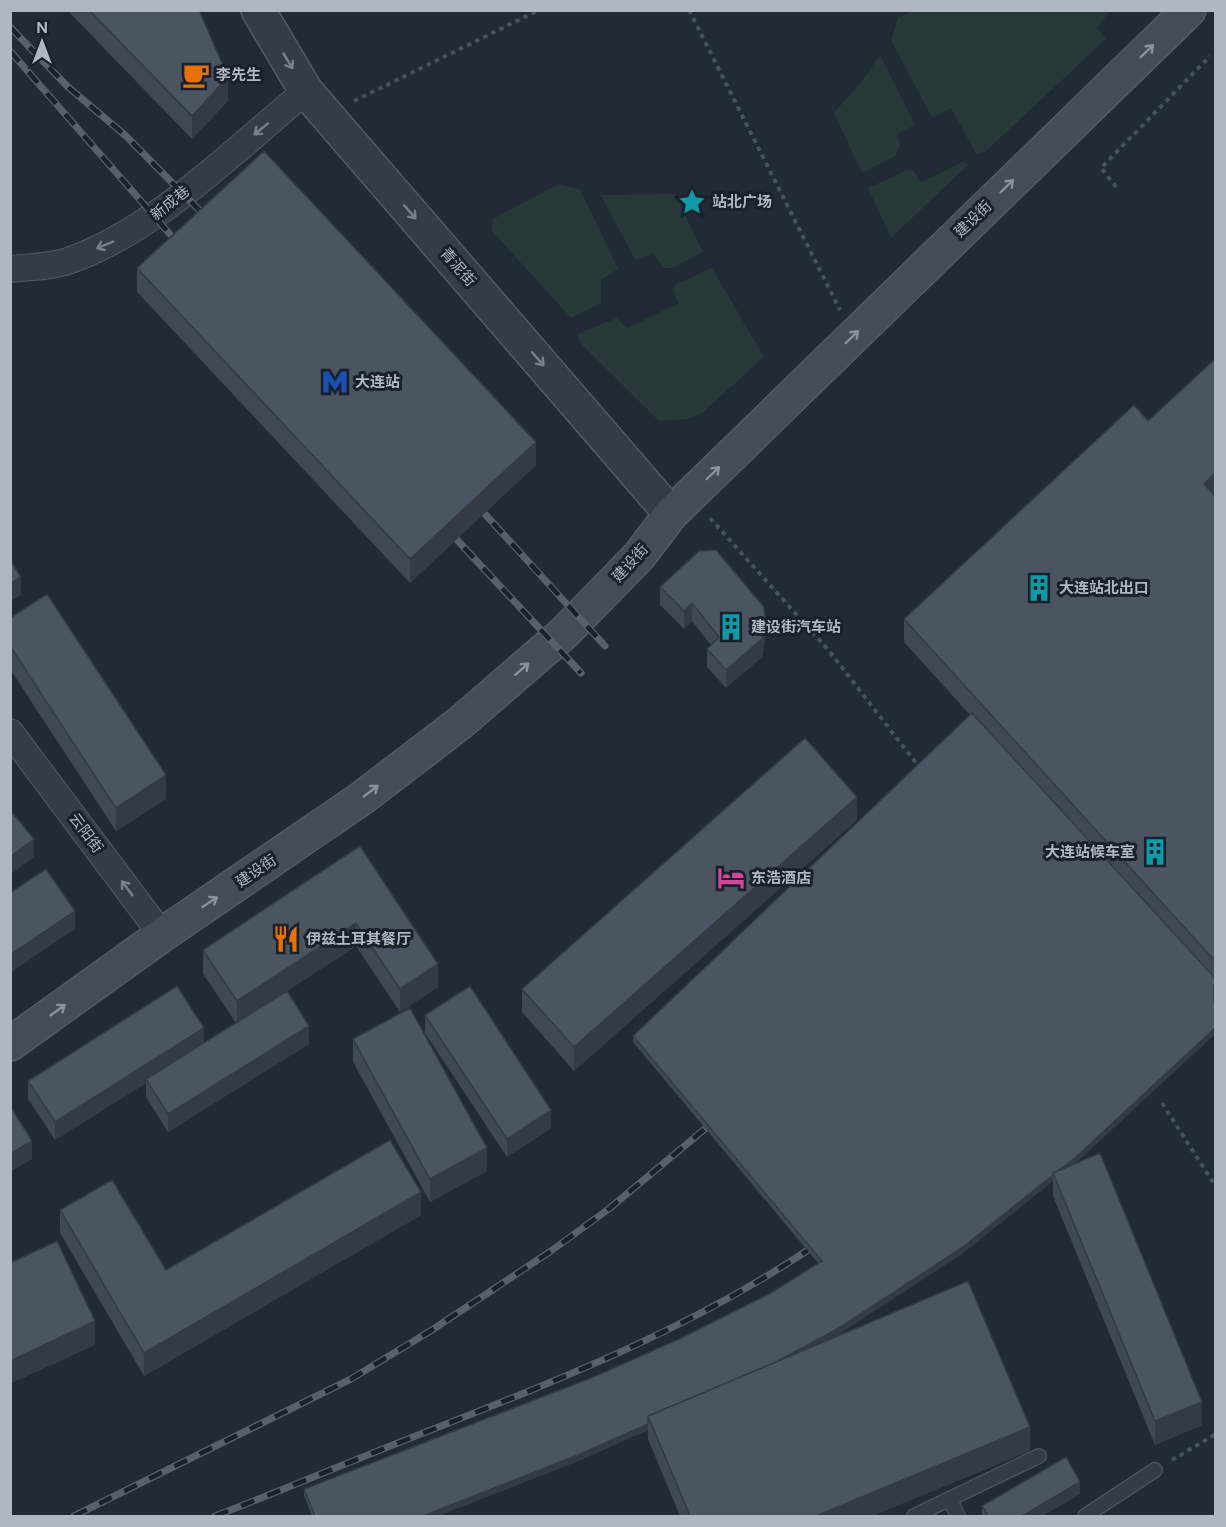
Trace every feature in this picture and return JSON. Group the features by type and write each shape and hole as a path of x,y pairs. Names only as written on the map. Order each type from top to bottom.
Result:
{"main road":[{"name":"建设街","path":"10,1044 162,935 362,798 460,723 564,633 639,556 680,504 1189,10"}],"street":[{"name":"青泥街","path":"258,10 316,103 680,504"},
{"name":"新成巷","path":"10,269 63,262 116,240 149,221 316,103"},
{"name":"云阳街","path":"10,732 162,935"}],"lane":[{"path":"914,1516 1039,1456"},
{"path":"1085,1516 1155,1470"},
{"path":"950,1500 958,1516"}],"path":[{"path":"316,103 538,10"},
{"path":"689,10 853,336"},
{"path":"1116,187 1101,168 1210,56"},
{"path":"680,504 830,652 916,763"},
{"path":"1162,1103 1215,1187"},
{"path":"1155,1470 1215,1434"}],"shaded area":[{"path":"914,10 1110,11 1097,28 1106,39 986,151 976,154 951,108 932,118 891,40 898,18"},
{"path":"880,55 915,125 897,134 900,146 895,156 862,173 834,113 862,81"},
{"path":"964,161 968,165 891,238 868,188 907,170 914,171 921,182"},
{"path":"559,184 580,189 618,269 601,280 601,303 571,318 491,230 493,219"},
{"path":"675,194 703,252 672,268 664,268 653,253 635,260 601,195"},
{"path":"712,268 764,357 702,413 687,419 659,421 580,343 577,334 617,318 627,328 679,303 673,291 676,284"}],"building":[{"path":"89,10 199,10 228,77 192,116"},
{"path":"264,151 536,442 410,559 137,268"},
{"path":"1215,359 1215,473 1204,484 1215,496 1215,961 904,619 1134,405 1148,421"},
{"name":"建设街汽车站","path":"716,550 764,607 765,621 762,639 726,670 707,649 719,637 692,603 684,611 660,587 699,551"},
{"path":"10,560 21,577 10,584"},
{"path":"47,594 166,775 116,808 10,646 10,618"},
{"path":"972,713 1215,978 1215,1028 1076,1157 1053,1173 963,1247 839,1328 774,1363 648,1416 648,1424 578,1455 423,1516 315,1516 304,1489 591,1378 679,1339 769,1294 822,1261 633,1036"},
{"path":"805,738 857,797 574,1047 522,989"},
{"path":"10,810 34,839 10,857"},
{"path":"360,846 438,964 400,989 356,923 237,1001 203,950"},
{"path":"46,869 75,911 10,955 10,893"},
{"path":"177,986 204,1028 55,1122 28,1081"},
{"path":"470,986 551,1110 507,1139 425,1015"},
{"path":"287,991 309,1026 168,1114 146,1079"},
{"path":"410,1008 487,1148 430,1179 353,1039"},
{"path":"10,1106 32,1141 10,1154"},
{"path":"390,1140 421,1192 144,1353 60,1210 112,1180 166,1270"},
{"path":"1100,1153 1202,1402 1155,1421 1053,1173"},
{"path":"57,1241 95,1321 10,1361 10,1263"},
{"path":"968,1281 1030,1427 816,1516 690,1516 648,1416"},
{"path":"1066,1457 1080,1482 1022,1516 988,1516 982,1506"}],"railway":[{"path":"10,27 68,87 126,136 211,222"},
{"path":"10,51 182,248"},
{"path":"474,502 605,646"},
{"path":"445,527 581,673"},
{"path":"74,1516 351,1379 432,1330 551,1251 610,1208 718,1118"},
{"path":"215,1516 515,1397 620,1352 722,1302 820,1242"}],"place":[{"name":"李先生","path":"196,75"},
{"name":"站北广场","path":"692,202"},
{"name":"大连站","path":"335,382"},
{"name":"大连站北出口","path":"1039,588"},
{"name":"建设街汽车站","path":"731,627"},
{"name":"大连站候车室","path":"1155,852"},
{"name":"东浩酒店","path":"731,878"},
{"name":"伊兹土耳其餐厅","path":"286,939"}]}
